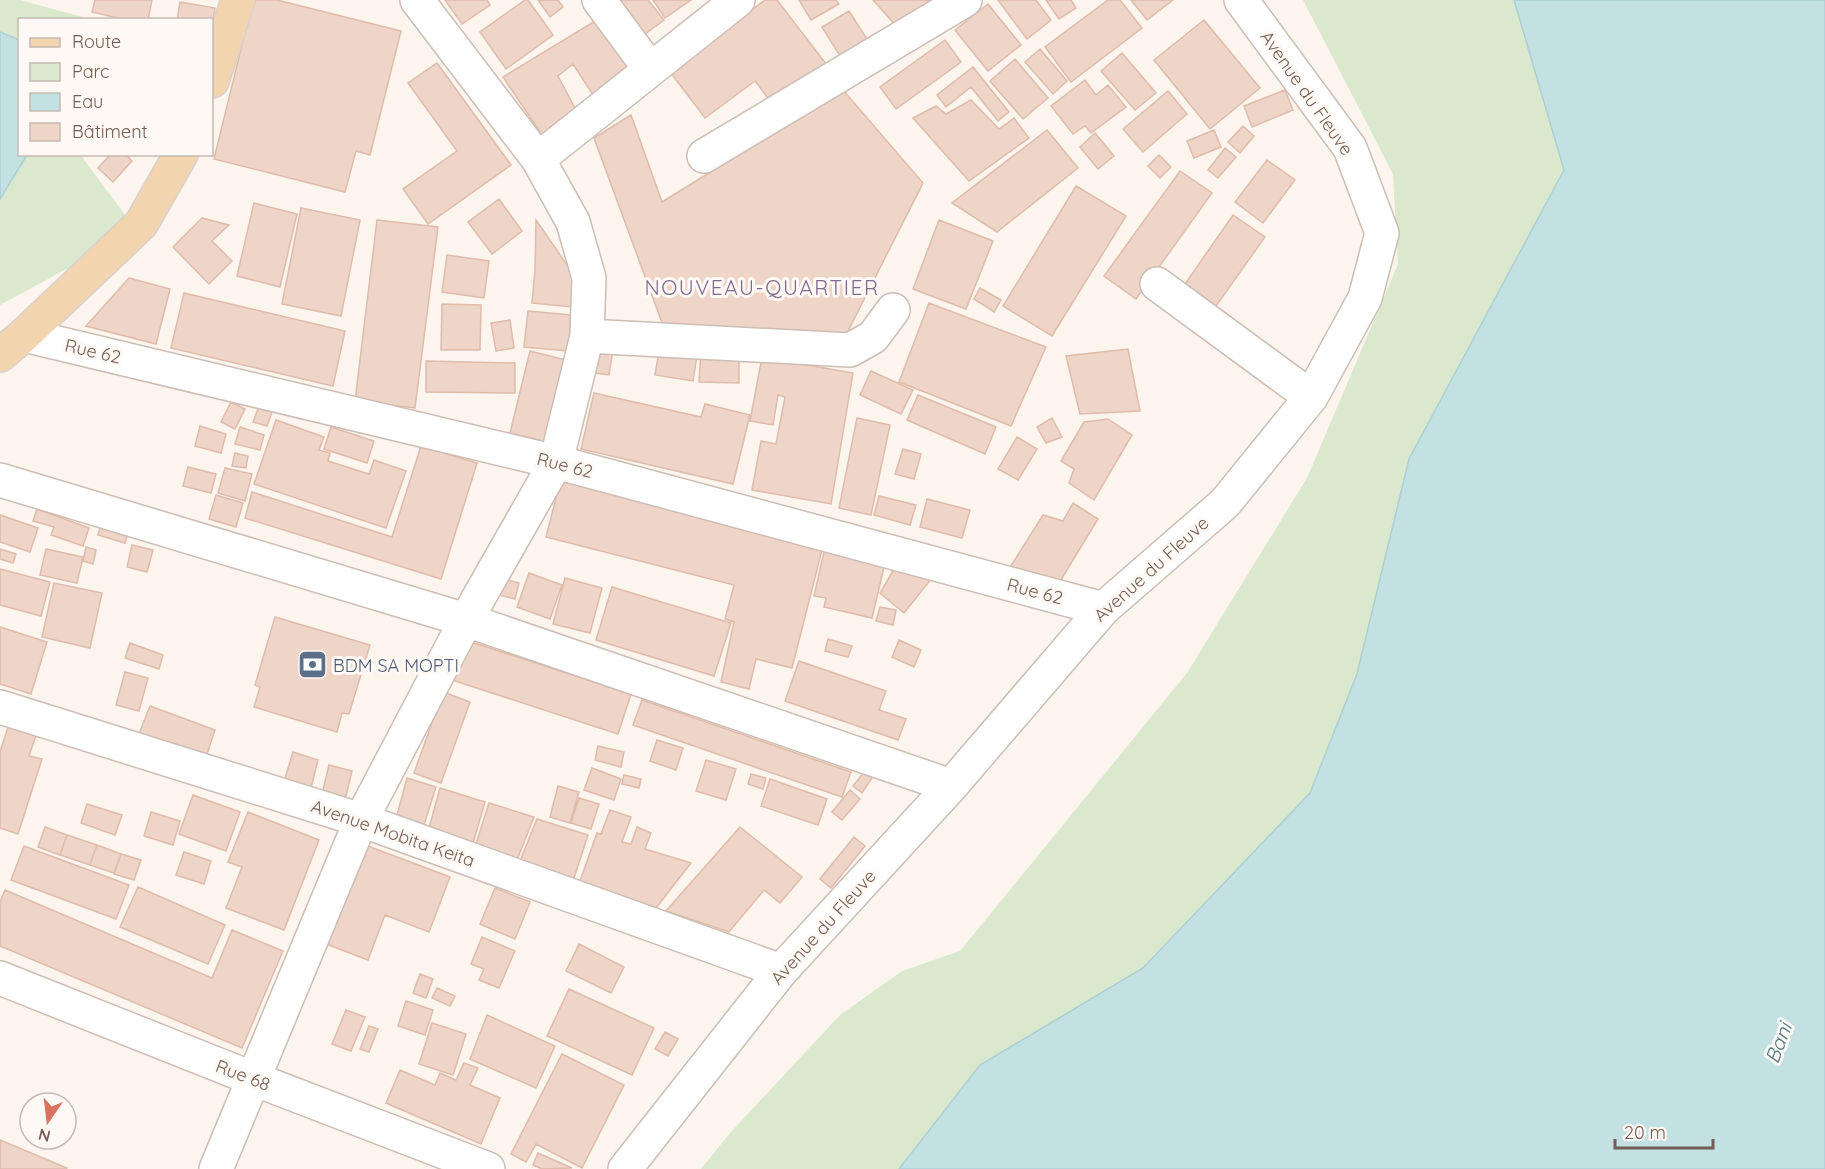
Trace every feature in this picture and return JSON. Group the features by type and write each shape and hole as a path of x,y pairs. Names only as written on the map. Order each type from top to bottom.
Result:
{"main road":[{"path":"213,78 238,0"},
{"path":"12,345 141,224 180,156"}],"street":[{"path":"216,1169 361,820 466,620 556,462 586,336 589,278 573,222 538,159 417,0"},
{"path":"599,0 650,69"},
{"path":"538,159 738,0"},
{"path":"704,156 965,0"},
{"name":"Avenue du Fleuve","path":"625,1169 781,972 951,786 1103,609 1225,504 1311,397 1365,298 1382,233 1350,148 1241,0"},
{"path":"1156,284 1311,397"},
{"path":"586,336 850,350 873,337 893,310"},
{"name":"Rue 62","path":"12,345 556,462 1103,609"},
{"path":"0,480 466,620 951,786"},
{"name":"Avenue Mobita Keita","path":"0,707 361,820 781,972"},
{"name":"Rue 68","path":"0,978 488,1169"}],"green space":[{"path":"0,0 20,0 86,18 18,18 18,40 0,32"},
{"path":"1303,0 1514,0 1564,170 1409,459 1357,674 1310,793 1143,968 980,1065 899,1169 701,1169 730,1133 840,1015 902,971 960,951 1187,673 1307,478 1398,264 1393,174"},
{"path":"26,156 82,156 137,231 0,305 0,199"}],"water":[{"name":"Bani","path":"1514,0 1825,0 1825,1169 899,1169 980,1065 1143,968 1310,793 1357,674 1409,459 1564,170"},
{"path":"0,32 18,40 18,156 26,156 0,199"}],"building":[{"path":"95,0 152,0 148,18 118,18 92,12"},
{"path":"253,0 277,0 401,31 370,155 356,151 345,192 214,159"},
{"path":"445,0 487,0 490,5 462,24"},
{"path":"528,0 553,35 506,69 480,32"},
{"path":"538,0 558,0 563,7 550,17"},
{"path":"613,0 648,0 664,20 641,37"},
{"path":"653,0 691,0 665,18"},
{"path":"765,0 777,0 827,65 774,106 755,81 705,118 670,72"},
{"path":"799,0 836,0 839,4 811,20"},
{"path":"873,0 930,0 898,28"},
{"path":"998,0 1036,0 1051,20 1027,39"},
{"path":"1046,0 1071,0 1076,8 1059,19"},
{"path":"1108,0 1120,0 1142,28 1071,82 1045,47"},
{"path":"1131,0 1173,0 1147,20"},
{"path":"180,2 215,8 213,20 213,18 177,18"},
{"path":"988,4 1021,45 988,71 955,30"},
{"path":"849,11 867,39 840,56 822,27"},
{"path":"600,18 636,72 593,95 573,64 558,76 576,110 542,135 503,77"},
{"path":"1204,20 1260,88 1210,129 1154,60"},
{"path":"945,40 961,62 896,109 880,87"},
{"path":"1040,49 1067,81 1053,94 1025,62"},
{"path":"1122,53 1156,93 1135,110 1101,71"},
{"path":"1015,59 1048,98 1023,119 990,81"},
{"path":"437,63 511,165 428,224 403,189 457,151 408,83"},
{"path":"973,67 1009,112 998,121 971,87 946,107 937,95"},
{"path":"1085,80 1096,95 1108,85 1126,107 1091,133 1085,126 1073,134 1051,106"},
{"path":"843,90 923,183 844,339 665,331 594,138 631,115 662,202"},
{"path":"1285,90 1293,110 1252,127 1244,106"},
{"path":"1168,91 1187,114 1143,152 1123,129"},
{"path":"971,100 999,129 1014,118 1029,138 969,181 913,118 936,106 946,114"},
{"path":"1243,126 1254,136 1240,153 1228,142"},
{"path":"1047,130 1078,168 997,232 952,203"},
{"path":"1214,130 1221,147 1194,158 1187,141"},
{"path":"1095,133 1114,156 1098,169 1080,147"},
{"path":"1225,148 1236,157 1218,178 1208,170"},
{"path":"1159,155 1171,167 1160,178 1148,166"},
{"path":"109,156 127,156 132,161 113,182 98,168"},
{"path":"1267,160 1295,180 1263,223 1235,202"},
{"path":"1180,171 1212,193 1136,299 1104,276"},
{"path":"1076,186 1126,216 1052,336 1003,306"},
{"path":"499,199 522,231 492,254 468,222"},
{"path":"254,203 297,214 280,287 237,276"},
{"path":"301,208 360,220 341,316 282,304"},
{"path":"1233,215 1265,237 1216,306 1185,284"},
{"path":"202,218 229,225 212,241 232,261 209,284 173,247"},
{"path":"377,220 438,227 415,408 355,401"},
{"path":"536,220 574,275 573,307 532,303"},
{"path":"939,220 993,241 966,309 913,289"},
{"path":"447,255 489,261 484,298 442,292"},
{"path":"129,278 170,289 156,344 86,326"},
{"path":"980,288 1001,300 994,312 974,299"},
{"path":"184,293 345,331 333,386 171,348"},
{"path":"929,303 1046,347 1011,426 899,382"},
{"path":"442,304 481,305 480,350 441,350"},
{"path":"528,311 571,315 568,351 524,347"},
{"path":"510,320 514,348 496,351 491,323"},
{"path":"592,347 613,350 609,375 588,372"},
{"path":"1128,349 1140,411 1080,414 1066,356"},
{"path":"530,351 574,362 554,444 510,433"},
{"path":"659,351 697,355 693,381 655,375"},
{"path":"701,352 739,353 739,383 699,382"},
{"path":"762,357 853,373 831,504 752,490 761,441 776,444 785,397 778,395 773,425 750,421"},
{"path":"426,361 515,363 515,393 426,392"},
{"path":"871,371 913,390 901,414 860,395"},
{"path":"594,393 701,417 705,404 750,415 733,484 581,449"},
{"path":"918,395 996,427 985,454 907,420"},
{"path":"231,402 245,409 235,429 221,422"},
{"path":"260,404 273,409 267,426 253,422"},
{"path":"857,418 890,425 871,515 839,508"},
{"path":"1052,418 1062,437 1046,443 1037,427"},
{"path":"1108,419 1132,435 1094,500 1069,483 1074,469 1061,461 1084,422"},
{"path":"276,420 324,437 319,450 330,453 328,461 369,474 374,460 406,471 386,528 254,484"},
{"path":"200,426 226,434 221,453 195,446"},
{"path":"240,427 264,435 260,450 235,444"},
{"path":"331,427 374,441 367,463 324,449"},
{"path":"1017,437 1037,449 1018,480 998,469"},
{"path":"421,446 477,463 441,579 245,518 252,492 392,537"},
{"path":"903,449 921,454 914,479 895,474"},
{"path":"235,453 248,456 246,468 232,466"},
{"path":"188,467 216,474 211,493 183,486"},
{"path":"225,468 252,474 245,501 218,493"},
{"path":"561,479 823,546 792,668 756,659 749,689 721,682 734,622 725,619 734,585 546,537"},
{"path":"216,495 243,503 236,527 209,519"},
{"path":"879,496 916,505 910,525 874,515"},
{"path":"927,499 970,510 962,538 920,527"},
{"path":"1073,503 1098,519 1059,583 1009,569 1043,515 1063,521"},
{"path":"37,509 89,528 83,546 51,535 54,527 33,521"},
{"path":"0,515 38,528 30,552 0,542"},
{"path":"103,517 130,525 125,543 98,535"},
{"path":"132,545 153,550 147,572 127,567"},
{"path":"86,547 96,550 93,564 83,561"},
{"path":"825,548 885,563 872,618 824,607 826,598 814,596"},
{"path":"0,549 16,554 13,563 0,559"},
{"path":"46,549 83,557 77,583 40,575"},
{"path":"898,562 932,578 904,613 880,593"},
{"path":"0,569 50,582 41,616 0,605"},
{"path":"529,573 562,585 550,619 517,607"},
{"path":"499,578 519,583 515,599 495,594"},
{"path":"565,578 602,588 590,633 553,624"},
{"path":"54,583 102,593 90,648 42,637"},
{"path":"612,587 731,623 714,676 596,640"},
{"path":"880,607 896,610 893,625 876,621"},
{"name":"BDM SA MOPTI","path":"275,617 370,645 349,714 342,713 337,732 254,707 260,687 255,685"},
{"path":"0,627 47,642 31,694 0,684"},
{"path":"459,638 631,694 618,734 446,678"},
{"path":"828,639 852,646 848,657 825,651"},
{"path":"899,640 921,650 914,667 892,657"},
{"path":"130,643 163,655 159,669 125,658"},
{"path":"799,661 886,691 879,710 906,719 898,740 785,701"},
{"path":"125,672 148,678 139,711 116,705"},
{"path":"443,692 470,702 441,783 414,773"},
{"path":"642,700 851,772 842,797 633,725"},
{"path":"150,706 215,730 206,757 139,734"},
{"path":"11,718 39,727 29,756 42,759 18,834 0,828 0,752"},
{"path":"657,740 683,748 676,770 650,761"},
{"path":"598,746 624,752 621,767 595,760"},
{"path":"293,752 318,760 310,792 283,785"},
{"path":"706,760 736,769 726,800 696,791"},
{"path":"329,765 352,771 344,804 321,798"},
{"path":"592,768 621,779 614,800 584,790"},
{"path":"864,772 872,778 862,793 853,786"},
{"path":"751,774 766,778 763,789 748,784"},
{"path":"624,775 641,779 639,788 622,784"},
{"path":"407,778 436,787 423,828 396,819"},
{"path":"770,779 827,799 818,825 761,806"},
{"path":"558,786 579,792 570,823 550,817"},
{"path":"440,788 485,802 473,843 429,828"},
{"path":"850,790 860,799 842,820 832,812"},
{"path":"193,795 240,812 226,851 179,834"},
{"path":"579,798 599,804 591,829 571,823"},
{"path":"489,803 534,817 517,860 475,847"},
{"path":"87,804 122,815 115,835 81,823"},
{"path":"610,810 631,817 622,842 631,844 637,827 651,833 645,849 691,863 656,908 580,881 597,833 601,834"},
{"path":"151,812 180,821 173,845 144,836"},
{"path":"248,812 319,840 284,930 226,908 242,867 228,862"},
{"path":"537,819 588,835 574,878 520,861"},
{"path":"45,827 67,835 60,855 38,847"},
{"path":"740,827 802,877 780,903 764,890 729,932 666,911"},
{"path":"67,835 97,845 90,865 60,855"},
{"path":"854,837 865,846 831,888 820,879"},
{"path":"360,843 450,877 429,932 385,915 368,960 321,942"},
{"path":"97,845 121,854 114,873 90,865"},
{"path":"24,846 129,885 116,919 11,880"},
{"path":"184,852 211,861 204,884 176,875"},
{"path":"121,854 141,860 134,880 114,874"},
{"path":"138,887 225,925 208,964 120,927"},
{"path":"495,888 530,902 515,939 480,924"},
{"path":"5,890 212,978 232,930 283,951 242,1048 0,946 0,902"},
{"path":"482,937 515,951 499,988 479,980 484,969 471,964"},
{"path":"579,944 624,967 611,993 566,971"},
{"path":"420,974 433,979 426,998 413,993"},
{"path":"437,988 455,996 450,1006 432,998"},
{"path":"569,989 654,1028 632,1075 547,1036"},
{"path":"406,1001 433,1010 425,1035 398,1026"},
{"path":"346,1010 365,1017 351,1051 332,1044"},
{"path":"487,1015 555,1046 536,1088 470,1059"},
{"path":"432,1023 466,1034 453,1075 419,1064"},
{"path":"369,1026 378,1029 369,1052 360,1049"},
{"path":"665,1032 678,1039 668,1056 655,1049"},
{"path":"562,1054 624,1085 582,1168 536,1144 526,1162 511,1154"},
{"path":"464,1063 478,1068 470,1085 500,1098 481,1144 386,1103 400,1070 435,1085 440,1073 456,1080"},
{"path":"0,1140 18,1148 18,1151 26,1151 67,1168 66,1169 0,1169"},
{"path":"538,1153 572,1168 542,1169 533,1165"}],"place":[{"name":"BDM SA MOPTI","path":"312,665"}],"district":[{"name":"NOUVEAU-QUARTIER","path":"762,287"}]}
